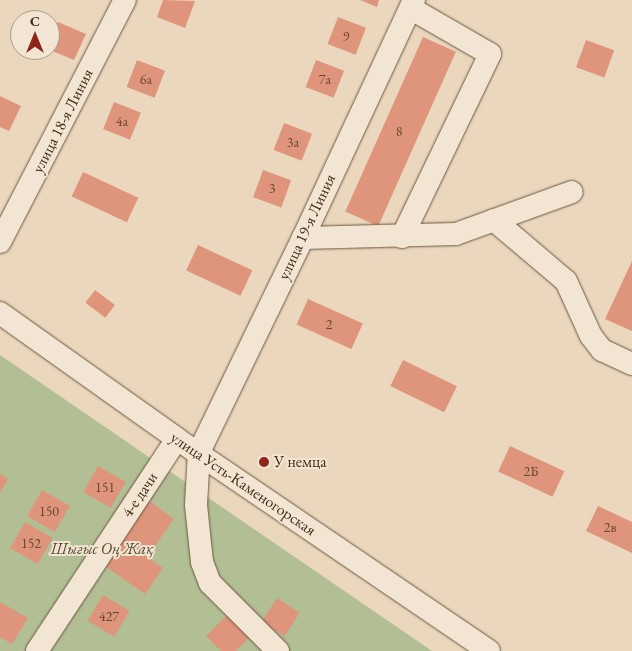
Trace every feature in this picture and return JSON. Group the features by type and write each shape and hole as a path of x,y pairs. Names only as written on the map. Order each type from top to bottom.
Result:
{"street":[{"name":"улица 18-я Линия","path":"0,242 126,0"},
{"path":"402,237 490,54 412,4"},
{"name":"улица 19-я Линия","path":"199,452 304,238 412,4"},
{"path":"304,238 402,237 456,234 572,192"},
{"path":"494,220 566,281 591,336 602,350 632,364"},
{"name":"улица Усть-Каменогорская","path":"0,313 177,439 199,452 489,651"},
{"name":"4-е дачи","path":"37,651 177,439"},
{"path":"199,452 196,505 202,562 207,576 210,583 236,612 278,651"}],"green space":[{"name":"Шығыс Оң Жақ","path":"0,355 432,651 0,651"}],"building":[{"path":"163,0 195,1 185,28 157,17"},
{"path":"360,0 379,0 377,7"},
{"path":"338,17 366,28 356,55 328,44"},
{"path":"60,23 86,34 74,60 60,54"},
{"path":"423,37 456,52 378,226 345,211"},
{"path":"586,40 614,50 604,78 576,67"},
{"path":"137,60 165,71 155,98 127,87"},
{"path":"316,60 344,71 334,98 306,87"},
{"path":"0,96 21,106 9,131 0,127"},
{"path":"114,102 141,113 130,140 103,129"},
{"path":"284,123 312,134 302,161 274,150"},
{"path":"263,170 291,180 281,208 253,197"},
{"path":"83,172 138,198 127,222 72,196"},
{"path":"198,245 252,270 241,296 186,270"},
{"path":"632,261 632,331 605,319"},
{"path":"95,290 115,305 105,318 85,303"},
{"path":"308,299 363,323 351,349 297,325"},
{"path":"403,360 457,386 444,412 390,386"},
{"path":"510,446 564,471 553,497 498,471"},
{"path":"98,466 126,482 111,508 83,492"},
{"path":"0,474 8,479 0,493"},
{"path":"42,490 70,506 55,532 27,516"},
{"path":"148,500 174,519 147,557 163,568 145,594 102,564"},
{"path":"598,506 632,522 632,553 586,531"},
{"path":"25,522 53,538 38,564 10,548"},
{"path":"103,595 130,611 114,637 88,621"},
{"path":"277,598 300,613 284,636 262,621"},
{"path":"0,602 28,618 12,644 0,637"},
{"path":"227,615 250,637 236,651 221,651 206,636"}],"place":[{"name":"У немца","path":"264,462"}]}
